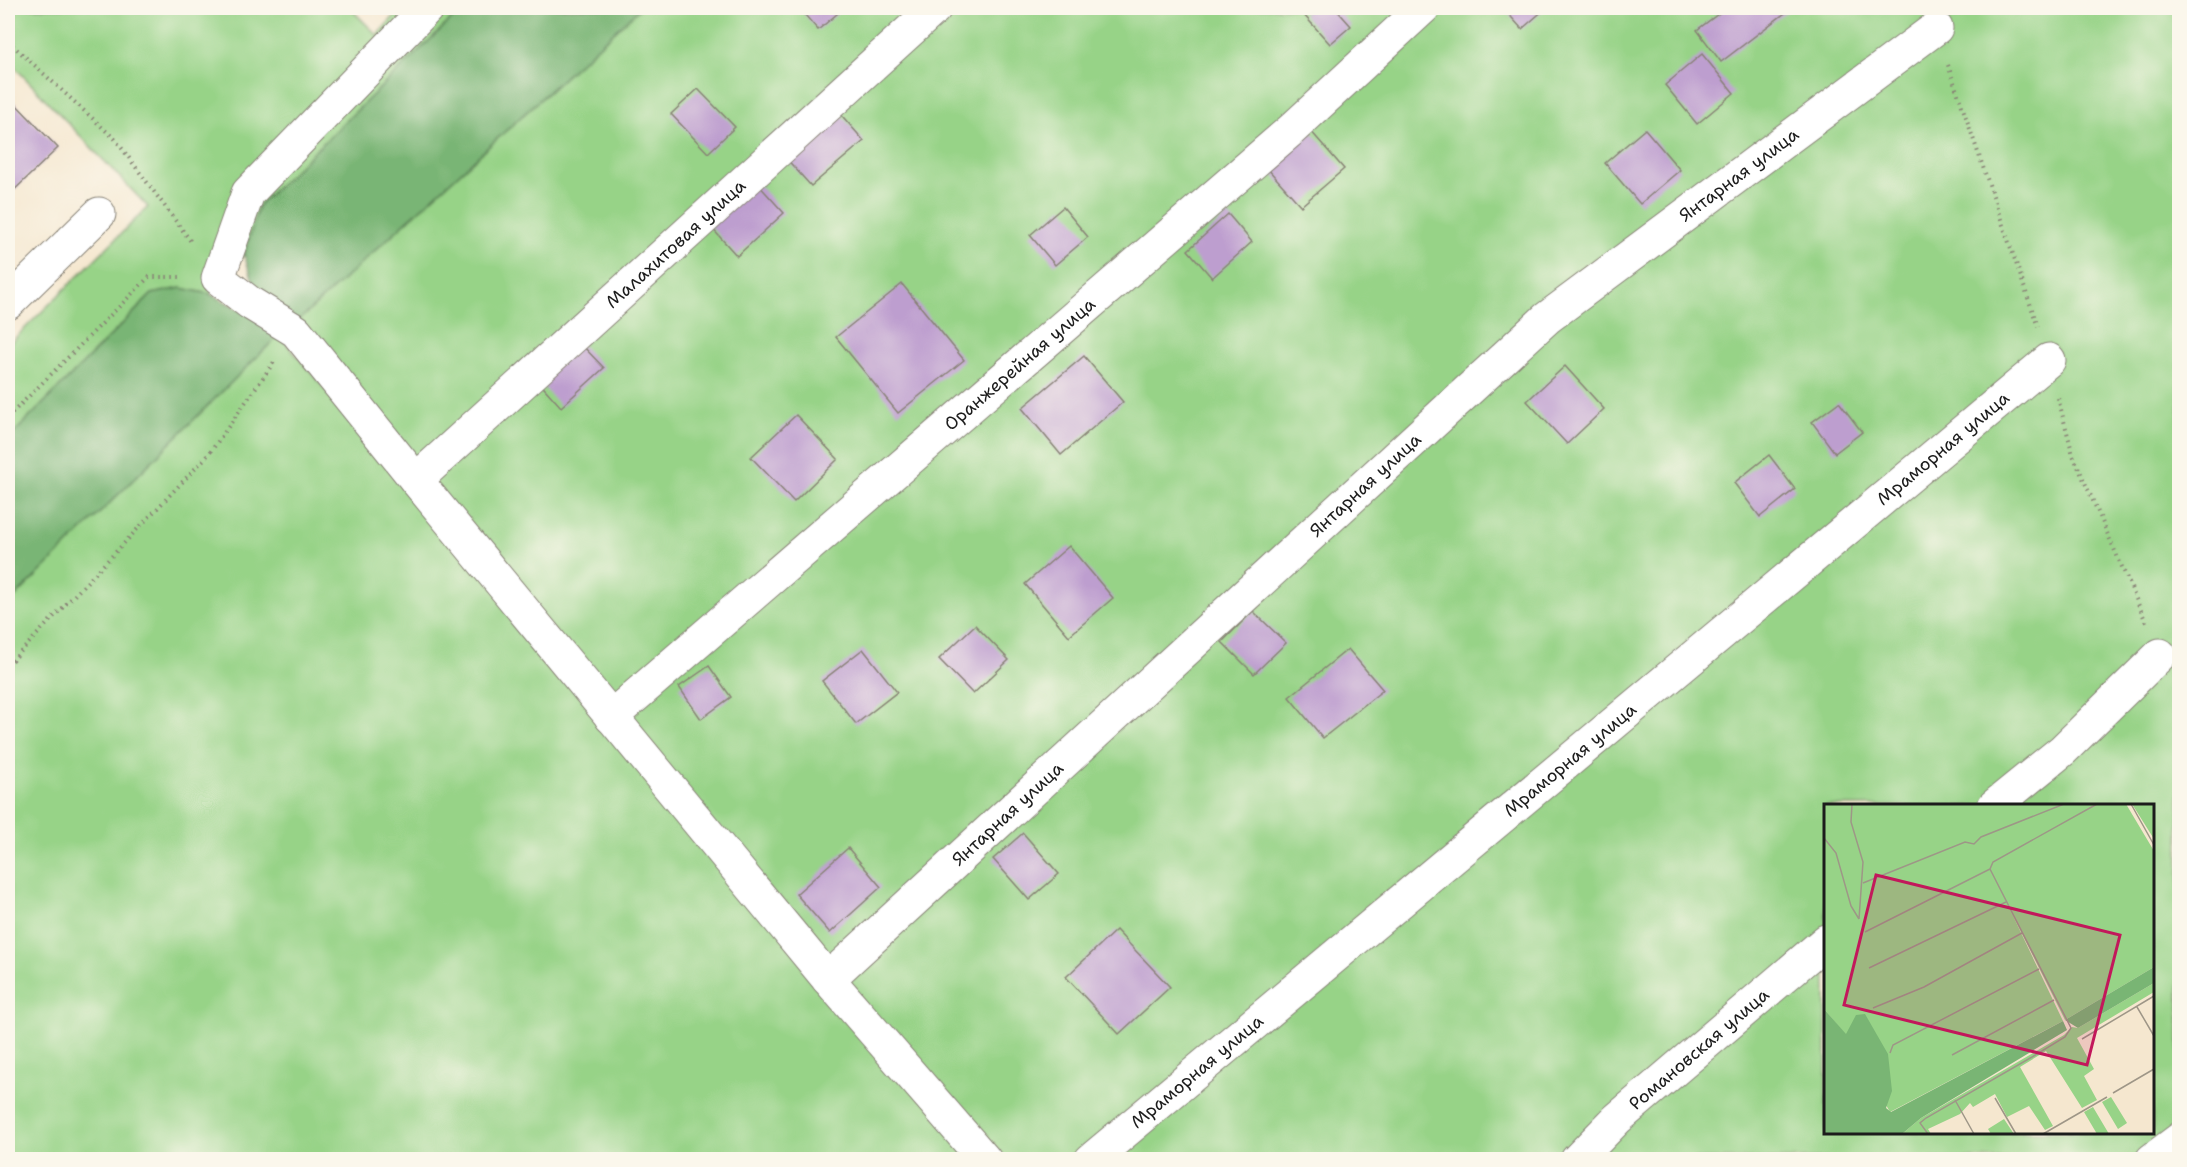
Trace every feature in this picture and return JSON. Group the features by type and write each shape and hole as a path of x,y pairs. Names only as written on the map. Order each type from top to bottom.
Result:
{"street":[{"path":"427,8 248,193 218,278 250,303 296,331 828,979 985,1160"},
{"name":"Малахитовая улица","path":"416,480 935,8"},
{"name":"Оранжерейная улица","path":"611,717 1290,131 1423,8"},
{"name":"Янтарная улица","path":"828,979 1547,318 1936,28"},
{"path":"8,303 99,214"},
{"name":"Мраморная улица","path":"1091,1160 2049,360"},
{"path":"1996,804 2063,750 2160,654"},
{"name":"Романовская улица","path":"1577,1160 1617,1119 1824,944"},
{"path":"2152,1160 2180,1139"}],"path":[{"path":"8,41 116,139 218,278"},
{"path":"8,417 149,278 218,278"},
{"path":"8,665 209,454 296,331"}],"green space":[{"path":"8,8 350,8 377,35 402,8 463,8 259,205 244,255 210,294 181,288 152,294 8,439 8,345 148,207 8,60"},
{"path":"463,8 640,8 298,321 258,295 244,255 259,205"},
{"path":"640,8 2179,8 2179,1159 990,1159 298,321"},
{"path":"181,288 210,294 243,311 279,335 8,604 8,439 152,294"},
{"path":"279,335 981,1160 8,1160 8,604"}],"building":[{"path":"799,8 844,8 818,30"},
{"path":"1310,8 1335,8 1351,26 1330,44 1303,14"},
{"path":"1503,8 1546,8 1522,29"},
{"path":"1726,8 1788,8 1789,10 1721,62 1697,30"},
{"path":"1702,54 1734,93 1697,124 1665,85"},
{"path":"698,89 735,127 708,153 671,114"},
{"path":"8,96 58,148 8,196"},
{"path":"837,110 864,141 811,186 784,156"},
{"path":"1645,129 1680,170 1640,204 1605,163"},
{"path":"1310,130 1344,169 1301,206 1267,168"},
{"path":"757,183 784,213 737,256 710,226"},
{"path":"1063,207 1088,237 1055,265 1030,235"},
{"path":"1228,214 1252,242 1212,278 1188,250"},
{"path":"902,284 964,360 898,413 836,337"},
{"path":"579,342 604,368 561,407 537,380"},
{"path":"1084,356 1123,402 1061,455 1022,408"},
{"path":"1565,366 1604,409 1567,444 1527,401"},
{"path":"1839,402 1862,432 1835,453 1812,422"},
{"path":"796,415 838,459 794,502 751,457"},
{"path":"1769,455 1795,489 1760,517 1734,483"},
{"path":"1069,546 1113,598 1069,636 1025,584"},
{"path":"1253,611 1286,643 1254,674 1222,642"},
{"path":"975,625 1009,660 973,694 939,659"},
{"path":"863,649 897,692 856,724 822,681"},
{"path":"1348,649 1383,690 1323,738 1289,697"},
{"path":"709,666 731,697 701,719 679,687"},
{"path":"1023,833 1059,874 1029,900 993,859"},
{"path":"848,848 881,887 830,933 796,894"},
{"path":"1116,930 1170,987 1119,1034 1066,977"}]}
